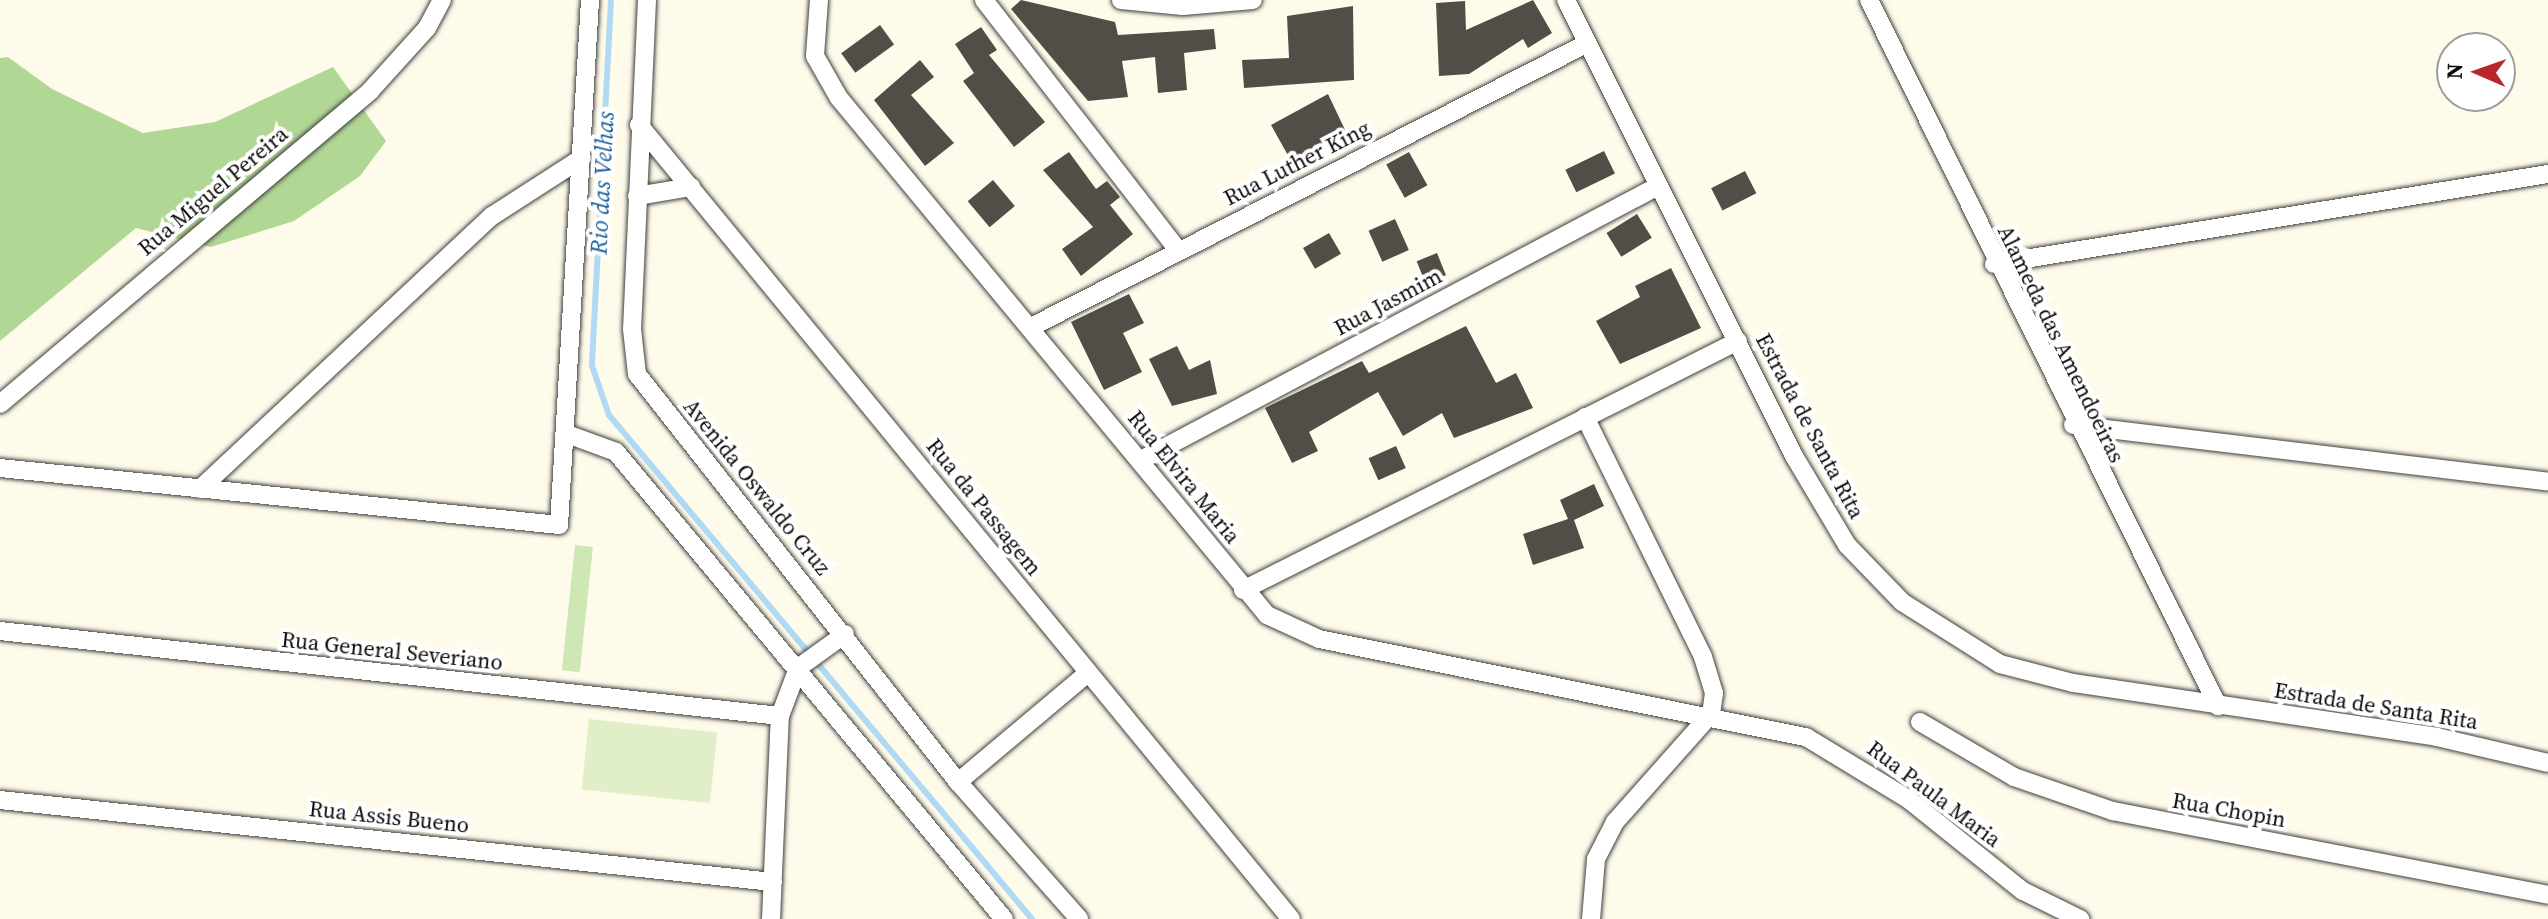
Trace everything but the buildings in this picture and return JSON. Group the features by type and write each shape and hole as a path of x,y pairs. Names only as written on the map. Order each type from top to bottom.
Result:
{"street":[{"name":"Rua Miguel Pereira","path":"0,404 370,91 427,28 442,0"},
{"path":"0,468 559,525 573,435 590,0"},
{"name":"Avenida Oswaldo Cruz","path":"647,0 637,196 637,374 845,634 958,782 1079,919"},
{"name":"Rua Elvira Maria","path":"819,0 813,48 839,98 1141,460 1243,590 1277,622 1319,639 1711,714"},
{"path":"984,0 1178,250"},
{"path":"1121,0 1183,6 1253,0"},
{"name":"Estrada de Santa Rita","path":"1566,0 1658,186 1847,545 1902,602 2000,664 2218,706 2437,737 2548,763"},
{"name":"Alameda das Amendoeiras","path":"1869,0 2073,425 2218,706"},
{"name":"Rua Luther King","path":"1031,327 1586,44"},
{"name":"Rua da Passagem","path":"639,125 1291,919"},
{"path":"200,489 492,216 582,158"},
{"path":"1994,264 2548,174"},
{"name":"Rua Jasmim","path":"1141,460 1658,186"},
{"path":"637,196 691,187"},
{"path":"1243,590 1738,341"},
{"path":"1585,417 1703,657 1714,693 1711,714 1615,822 1596,859 1591,919"},
{"path":"2073,425 2548,482"},
{"path":"573,435 616,452 802,665 1004,919"},
{"name":"Rua General Severiano","path":"0,631 542,693 599,696 780,716"},
{"path":"771,919 780,716 802,665 845,634"},
{"path":"958,782 1088,673"},
{"name":"Rua Paula Maria","path":"1711,714 1793,733 1851,761 2023,891 2080,919"},
{"name":"Rua Chopin","path":"1920,722 2014,777 2126,814 2548,895"},
{"name":"Rua Assis Bueno","path":"0,800 773,882"}],"green space":[{"path":"8,57 52,89 143,133 215,122 333,67 386,141 360,176 294,221 211,247 136,228 0,341 0,58"},
{"path":"575,545 593,547 580,672 562,670"},
{"path":"589,719 717,732 710,803 582,790"}],"waterway":[{"name":"Rio das Velhas","path":"611,0 592,366 609,415 1032,919"}]}
